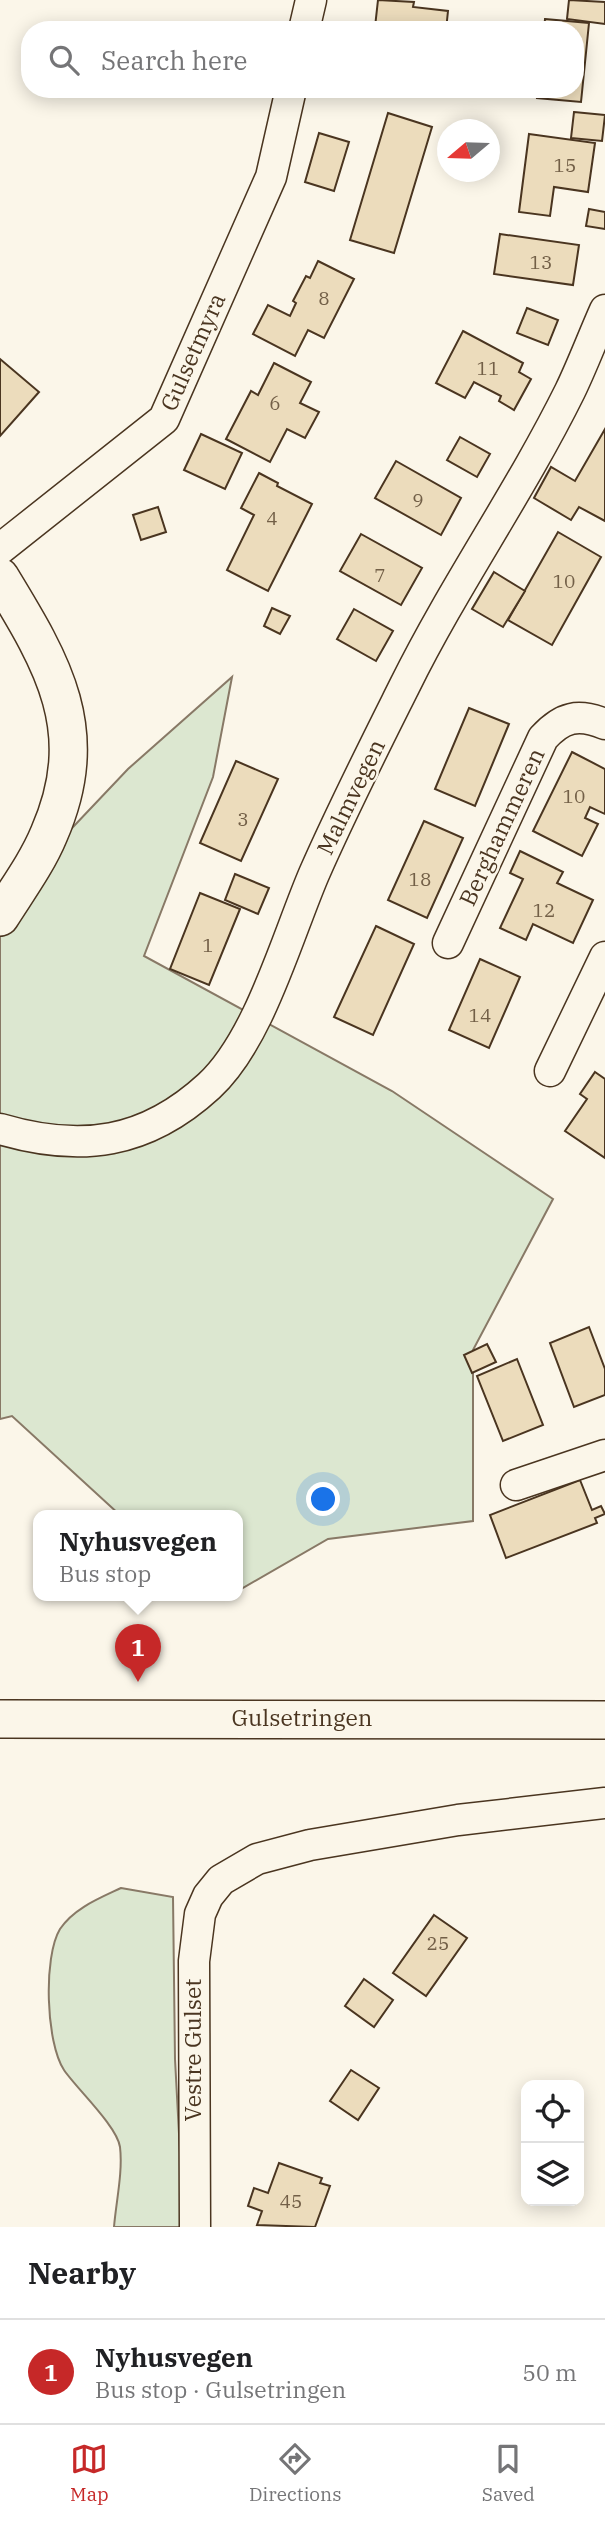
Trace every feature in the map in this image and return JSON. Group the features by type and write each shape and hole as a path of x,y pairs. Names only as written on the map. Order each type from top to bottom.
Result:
{"street":[{"path":"306,21 311,0"},
{"name":"Gulsetmyra","path":"0,549 164,419 271,177 289,98"},
{"name":"Malmvegen","path":"0,1129 38,1140 75,1143 110,1139 141,1131 167,1118 222,1073 241,1045 262,1002 314,874 407,682 570,391 605,310"},
{"path":"0,577 42,649 60,688 68,724 69,760 50,833 0,917"},
{"name":"Berghammeren","path":"448,943 543,738 554,726 570,717 588,717 605,724"},
{"path":"550,1071 605,957"},
{"path":"516,1485 605,1455"},
{"name":"Gulsetringen","path":"0,1719 605,1720"},
{"name":"Vestre Gulset","path":"195,2227 192,2163 196,1932 208,1896 221,1880 257,1859 310,1845 458,1820 605,1803"}],"green space":[{"path":"232,677 213,777 144,956 392,1091 553,1199 473,1350 473,1521 328,1539 243,1588 243,1510 114,1510 12,1416 0,1419 0,904 128,769"},
{"path":"121,1888 173,1897 175,2059 184,2227 114,2227 121,2167 120,2147 104,2118 64,2070 53,2041 49,1979 51,1959 60,1929 80,1909"}],"building":[{"path":"378,0 414,2 413,7 448,11 447,21 376,21"},
{"path":"569,0 605,2 605,24 567,19"},
{"path":"584,23 589,23 584,72"},
{"path":"537,98 581,98 581,102"},
{"path":"574,112 605,115 602,141 571,138"},
{"path":"388,113 432,127 394,253 350,240"},
{"path":"319,133 349,142 334,191 305,182"},
{"path":"529,134 595,143 588,192 554,187 550,216 519,212"},
{"path":"589,209 605,212 605,229 586,226"},
{"path":"500,234 579,245 573,285 494,274"},
{"path":"318,261 354,279 324,338 308,330 295,356 253,334 268,305 290,316 296,303 293,301 306,276 310,278"},
{"path":"527,308 558,320 548,345 517,333"},
{"path":"463,331 523,363 519,372 531,379 514,410 499,401 501,396 474,382 465,398 436,383"},
{"path":"0,359 39,392 0,436"},
{"path":"274,363 311,382 300,403 319,412 305,438 287,429 270,462 226,439 251,391 258,395"},
{"path":"605,429 605,521 579,507 571,520 534,498 551,467 575,481"},
{"path":"201,434 242,453 225,489 184,470"},
{"path":"460,437 490,454 477,477 447,460"},
{"path":"396,461 461,498 441,535 375,498"},
{"path":"259,473 278,483 277,486 312,504 268,591 227,570 254,515 241,508"},
{"path":"158,507 166,532 141,540 133,515"},
{"path":"558,532 601,557 552,645 508,620"},
{"path":"361,534 422,568 401,605 340,571"},
{"path":"494,572 525,591 503,627 472,609"},
{"path":"272,608 290,616 280,634 264,626"},
{"path":"354,609 393,631 376,661 337,639"},
{"path":"469,708 509,724 475,806 435,789"},
{"path":"572,752 605,769 605,814 590,807 585,818 598,824 582,856 533,831"},
{"path":"236,761 278,779 241,861 200,843"},
{"path":"424,821 463,838 427,918 388,900"},
{"path":"520,851 563,872 557,883 593,900 573,943 533,924 526,940 500,928 523,879 510,873"},
{"path":"235,874 269,888 258,914 225,900"},
{"path":"200,893 240,909 209,985 170,969"},
{"path":"376,926 414,944 373,1035 334,1017"},
{"path":"480,959 520,977 489,1048 449,1030"},
{"path":"595,1072 605,1079 605,1158 565,1131 587,1099 580,1094"},
{"path":"589,1327 605,1369 605,1395 574,1407 550,1343"},
{"path":"487,1344 496,1362 472,1373 464,1355"},
{"path":"517,1359 543,1425 503,1441 477,1376"},
{"path":"580,1480 592,1510 601,1506 605,1514 595,1518 597,1523 506,1558 490,1515"},
{"path":"434,1915 467,1938 426,1996 393,1973"},
{"path":"364,1979 393,2000 374,2027 345,2006"},
{"path":"351,2070 379,2088 358,2120 330,2101"},
{"path":"279,2163 322,2178 320,2183 330,2186 315,2227 257,2225 262,2211 248,2206 254,2188 268,2193"}],"place":[{"name":"Nyhusvegen","path":"138,1682"}]}
